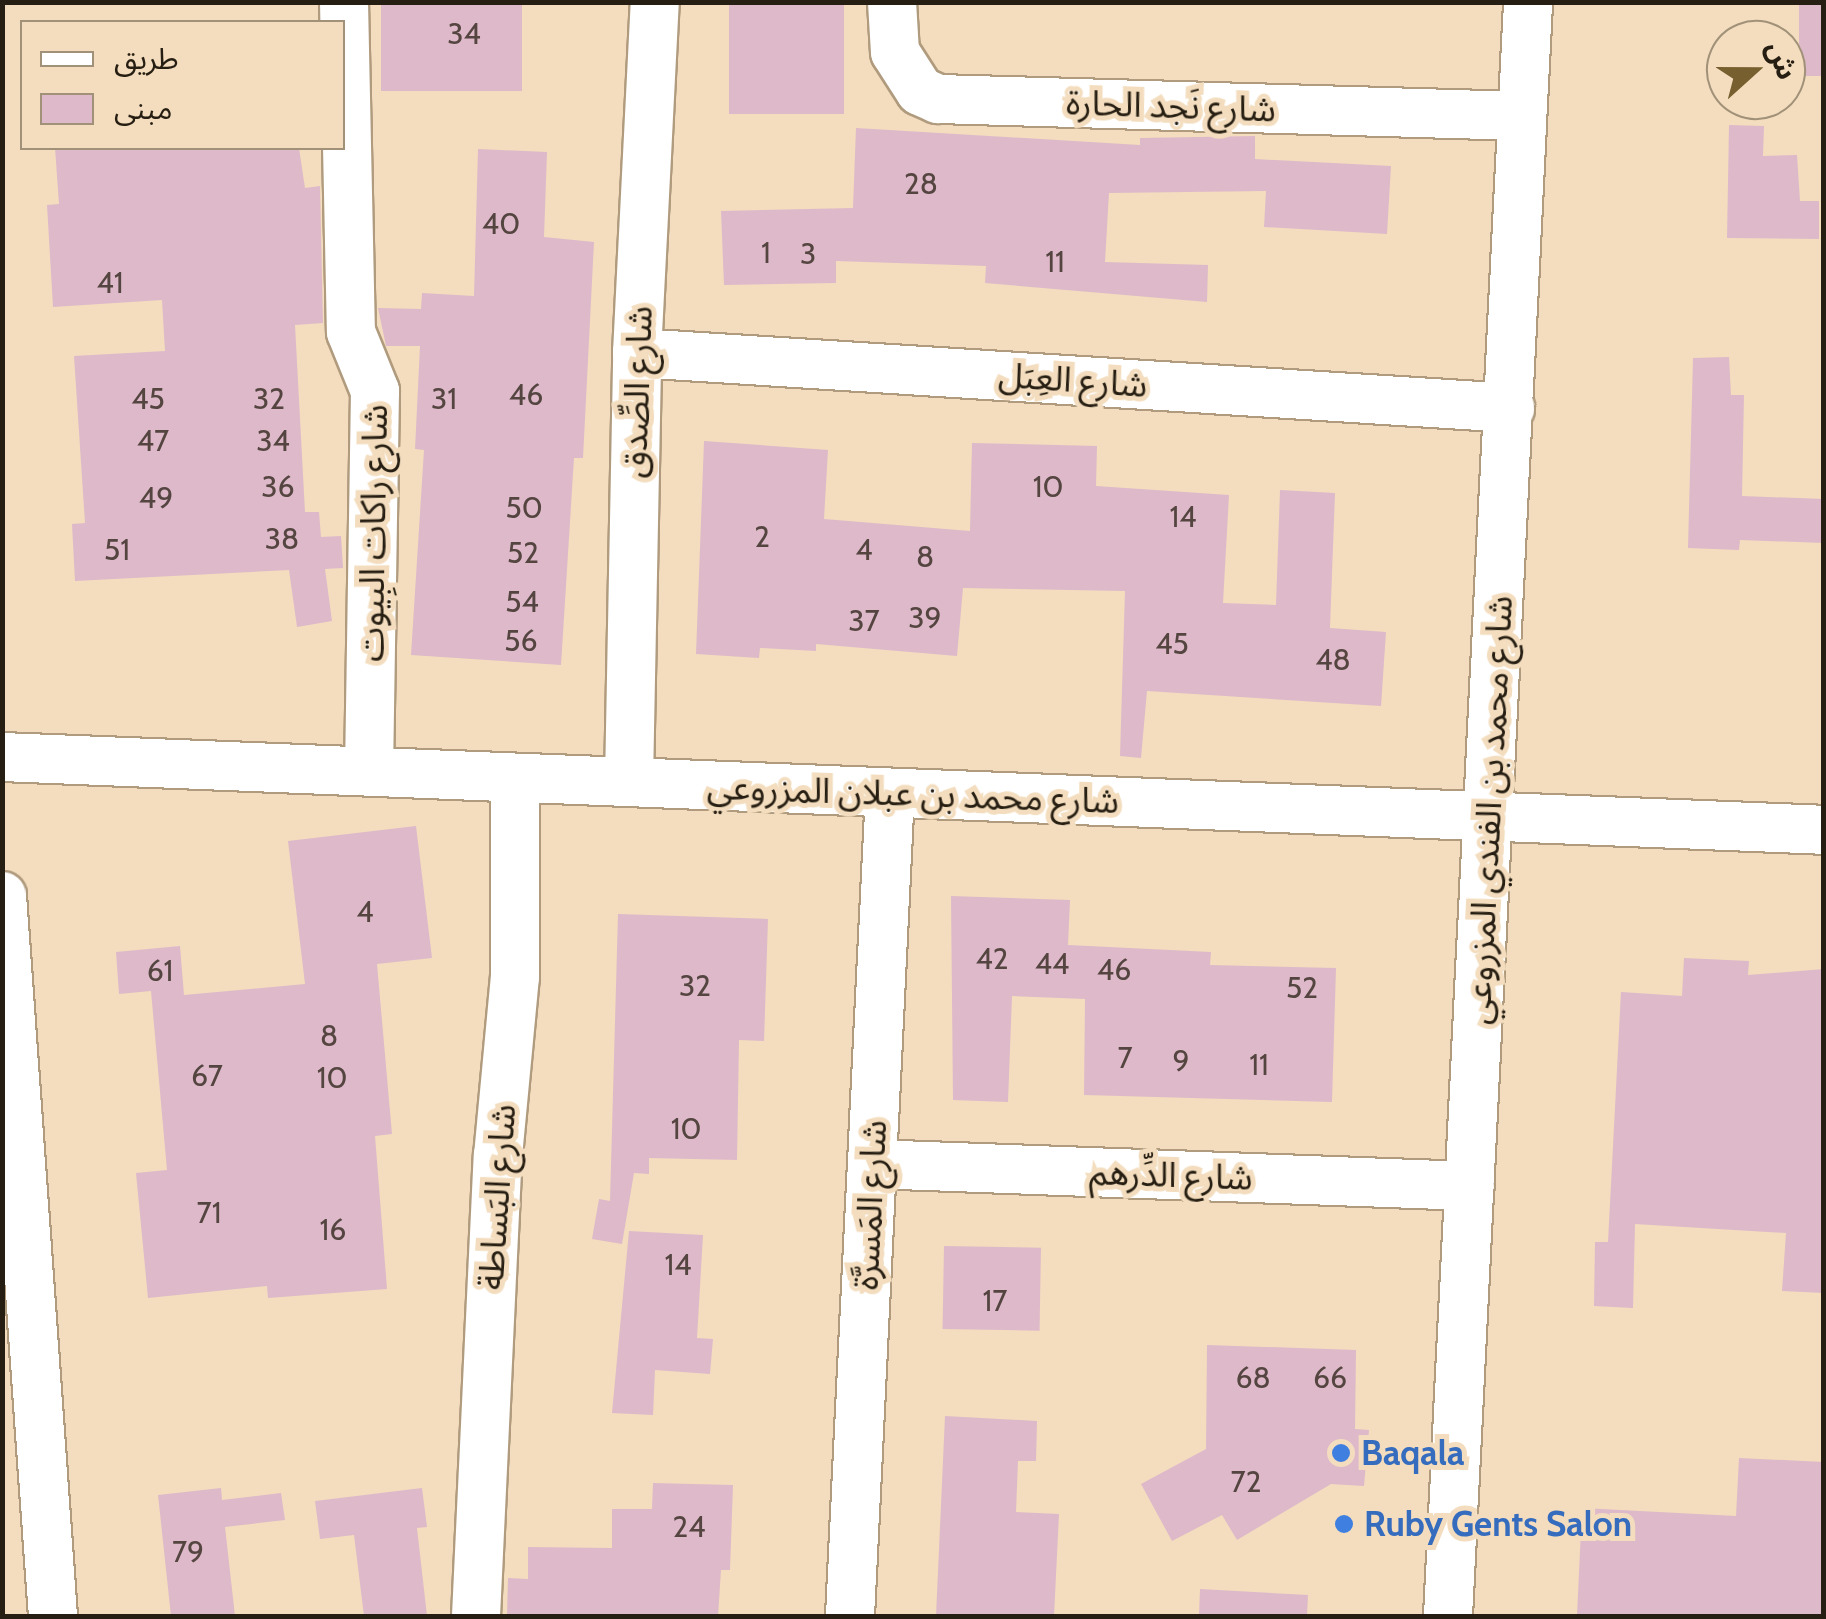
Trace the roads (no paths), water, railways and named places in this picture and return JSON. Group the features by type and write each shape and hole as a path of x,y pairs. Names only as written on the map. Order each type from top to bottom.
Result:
{"street":[{"name":"شارع الصِّدق","path":"629,782 637,353 655,2"},
{"name":"شارع نَجد الحارة","path":"892,2 894,52 913,83 938,99 1521,116"},
{"name":"شارع محمد بن الفندي المزروعي","path":"1448,1616 1528,2"},
{"name":"شارع راكات البِيوت","path":"345,49 351,332 376,391 369,770"},
{"name":"شارع العِبَل","path":"637,353 1510,408"},
{"name":"شارع محمد بن عبلان المزروعي","path":"2,756 1824,830"},
{"name":"شارع البَساطة","path":"476,1616 498,1156 514,977 514,778"},
{"name":"شارع المَسرَّة","path":"850,1616 890,793"},
{"path":"2,896 53,1616"},
{"name":"شارع الدِّرهم","path":"872,1164 1470,1186"}],"place":[{"name":"Baqala","path":"1341,1453"},
{"name":"Ruby Gents Salon","path":"1344,1524"}]}
